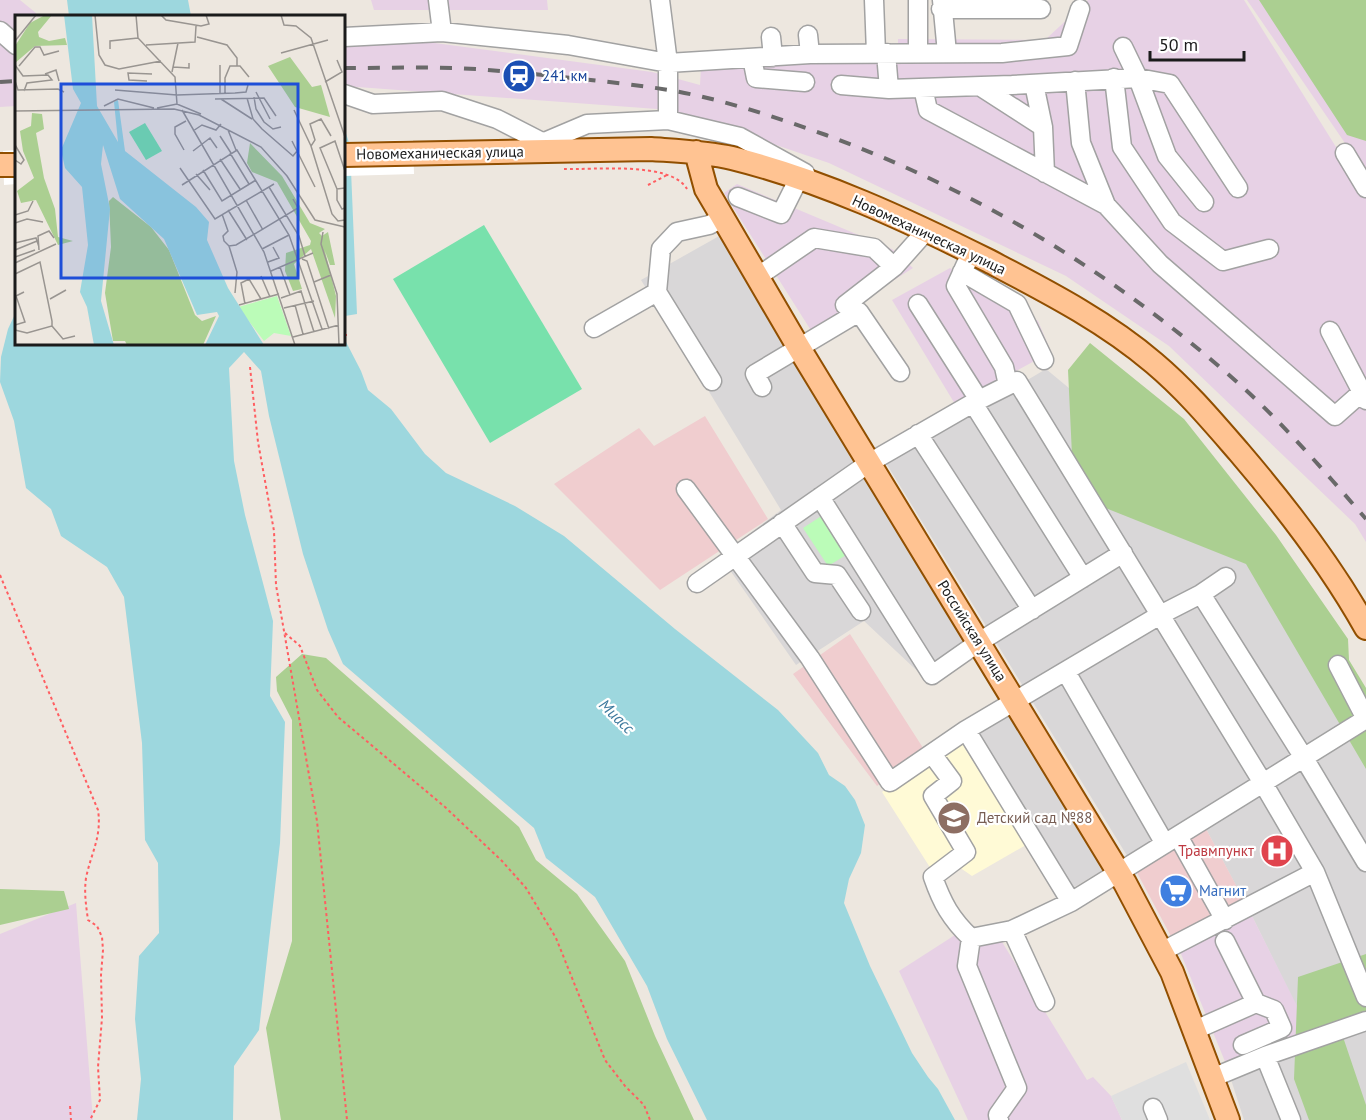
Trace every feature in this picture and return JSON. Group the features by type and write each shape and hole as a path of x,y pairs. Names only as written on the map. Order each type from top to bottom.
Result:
{"main road":[{"name":"Новомеханическая улица","path":"345,155 534,147 696,152 732,158 799,178 926,231 967,262 1019,277 1098,321 1146,357 1178,385 1237,449 1292,517 1326,564 1366,628"},
{"name":"Российская улица","path":"696,152 706,189 757,277 1119,873 1172,972 1228,1120"}],"lane":[{"path":"438,0 442,32"},
{"path":"660,0 668,63 668,120"},
{"path":"874,0 881,53 890,89"},
{"path":"918,0 918,53"},
{"path":"947,53 941,4 1041,9"},
{"path":"345,37 442,32 568,45 668,63 810,54 1002,53 1068,46 1080,9"},
{"path":"0,31 15,44"},
{"path":"808,35 810,54"},
{"path":"771,37 773,57"},
{"path":"1123,47 1138,78 1167,156 1204,202"},
{"path":"1002,53 1012,86"},
{"path":"752,58 756,78 806,82"},
{"path":"1114,78 1122,147 1172,222 1223,261 1269,249"},
{"path":"841,85 890,89 981,87 1114,78 1138,78 1170,84 1238,188"},
{"path":"1075,81 1081,143 1106,205"},
{"path":"1034,84 1043,127 1045,173"},
{"path":"981,87 1043,127"},
{"path":"923,88 928,110 1106,205 1160,264 1335,417 1364,396 1330,331"},
{"path":"345,94 373,104 442,101 497,119 534,147 587,124 668,120 740,137 856,201"},
{"path":"1345,153 1366,188"},
{"path":"738,197 781,214 799,178"},
{"path":"712,381 657,292 661,249 677,231 709,225 723,218"},
{"path":"845,305 894,267 926,231"},
{"path":"757,277 814,238 874,248 894,267"},
{"path":"1008,385 1004,367 956,286 967,262 1017,304 1044,360"},
{"path":"594,328 657,292"},
{"path":"918,304 1083,578"},
{"path":"762,387 755,374 859,312 900,372"},
{"path":"697,583 869,464 976,401 1017,381 1315,872 1366,997"},
{"path":"918,435 1032,609"},
{"path":"686,489 810,658 890,782 966,730 1160,615 1201,594 1226,577"},
{"path":"820,497 932,675 979,642 1123,553"},
{"path":"782,523 815,573 837,575 861,610"},
{"path":"1201,594 1366,862"},
{"path":"971,938 1012,930 1071,902 1366,719 1338,665"},
{"path":"1066,672 1225,920"},
{"path":"966,730 1071,902"},
{"path":"932,754 952,781 933,796 966,852 933,877 943,904 958,927 971,938"},
{"path":"1161,952 1315,872"},
{"path":"1012,930 1045,1002"},
{"path":"971,938 967,966 1017,1088 998,1115 999,1120"},
{"path":"1225,941 1256,1003 1274,1010 1282,1028 1243,1045"},
{"path":"1195,1030 1256,1003"},
{"path":"1212,1078 1265,1056 1366,1021"},
{"path":"1265,1056 1291,1120"}],"path":[{"path":"648,185 668,175"},
{"path":"250,367 258,442 274,531 276,585 317,821 347,1120"},
{"path":"0,575 98,810 100,826 84,895 88,920 97,926 102,937 102,1018 98,1067 100,1100 90,1120"},
{"path":"284,633 300,646 317,690 338,717 445,807 502,861 526,888 556,938 606,1060 625,1086 644,1105 650,1120"},
{"path":"70,1106 72,1120"}],"shaded area":[{"path":"0,0 20,0 37,15 15,15 15,106 0,107"},
{"path":"371,0 547,0 548,10 374,10"},
{"path":"1088,0 1244,0 1366,195 1366,542 1355,524 1169,346 1066,276 829,163 694,117 657,109 345,86 345,43 427,42 652,72 700,85 701,67 898,61 898,39 1045,40"},
{"path":"1247,0 1366,0 1366,176 1347,146"},
{"path":"737,184 892,249 913,268 812,332 724,193"},
{"path":"721,235 975,653 928,681 864,621 796,665 720,556 781,510 641,280"},
{"path":"950,268 1038,321 1051,352 955,404 892,300"},
{"path":"1046,369 1253,541 1366,751 1366,1120 1244,1120 1226,1064 1308,1030 1205,827 1134,867 886,463"},
{"path":"705,416 768,519 660,590 554,484 639,428 654,446"},
{"path":"850,634 925,751 877,786 793,674"},
{"path":"1009,709 1103,870 1056,898 1026,845 959,739"},
{"name":"Детский сад №88","path":"959,739 1026,845 972,876 946,858 931,869 882,792"},
{"path":"1205,827 1246,904 1174,942 1134,867"},
{"path":"76,903 93,1120 0,1120 0,934"},
{"path":"1250,912 1309,1030 1226,1064 1179,949"},
{"path":"955,935 965,945 979,946 999,937 1087,1080 1093,1077 1111,1096 1122,1120 968,1120 899,971"},
{"path":"1186,1062 1210,1120 1122,1120 1111,1096"}],"green space":[{"path":"1259,0 1366,0 1366,141 1347,135"},
{"path":"484,225 582,389 490,443 393,279"},
{"path":"1090,343 1184,419 1276,535 1348,639 1349,660 1366,688 1366,769 1246,564 1103,507 1072,455 1068,370"},
{"path":"823,515 848,554 828,566 803,528"},
{"path":"302,654 326,658 519,827 536,860 577,894 625,961 655,1036 694,1120 281,1120 266,1028 292,941 292,720 277,691 276,677"},
{"path":"0,889 64,891 69,909 0,925"},
{"path":"1366,954 1366,1028 1343,1037 1366,1105 1366,1120 1309,1120 1294,1079 1298,977"}],"water":[{"path":"67,0 188,0 191,15 69,15"},
{"path":"345,130 350,146 357,314 345,316"},
{"name":"Миасс","path":"15,314 15,345 345,345 345,340 368,390 391,409 425,454 446,473 515,506 564,536 675,629 778,710 818,753 829,775 845,786 855,800 865,825 861,853 849,879 844,903 870,966 912,1053 938,1089 955,1120 707,1120 667,1039 647,986 595,897 546,858 534,828 343,664 328,630 303,554 269,416 261,371 244,352 229,368 234,461 245,515 273,621 270,696 285,722 280,843 259,1030 234,1066 233,1120 137,1120 141,1079 135,1019 139,956 159,933 158,863 145,840 142,743 124,597 107,567 61,536 51,509 26,488 14,421 0,382 1,357 8,329"}],"pier":[{"path":"413,140 414,174 345,176 345,142"},
{"path":"15,150 15,184 4,185 3,151"}],"railway":[{"path":"345,68 479,69 669,90 729,103 768,115 882,157 937,182 1044,240 1095,272 1144,307 1192,344 1272,415 1366,519"},
{"path":"0,82 15,81"}],"place":[{"name":"241 км","path":"519,76"},
{"name":"Детский сад №88","path":"954,818"},
{"name":"Травмпункт","path":"1277,851"},
{"name":"Магнит","path":"1176,891"}]}
